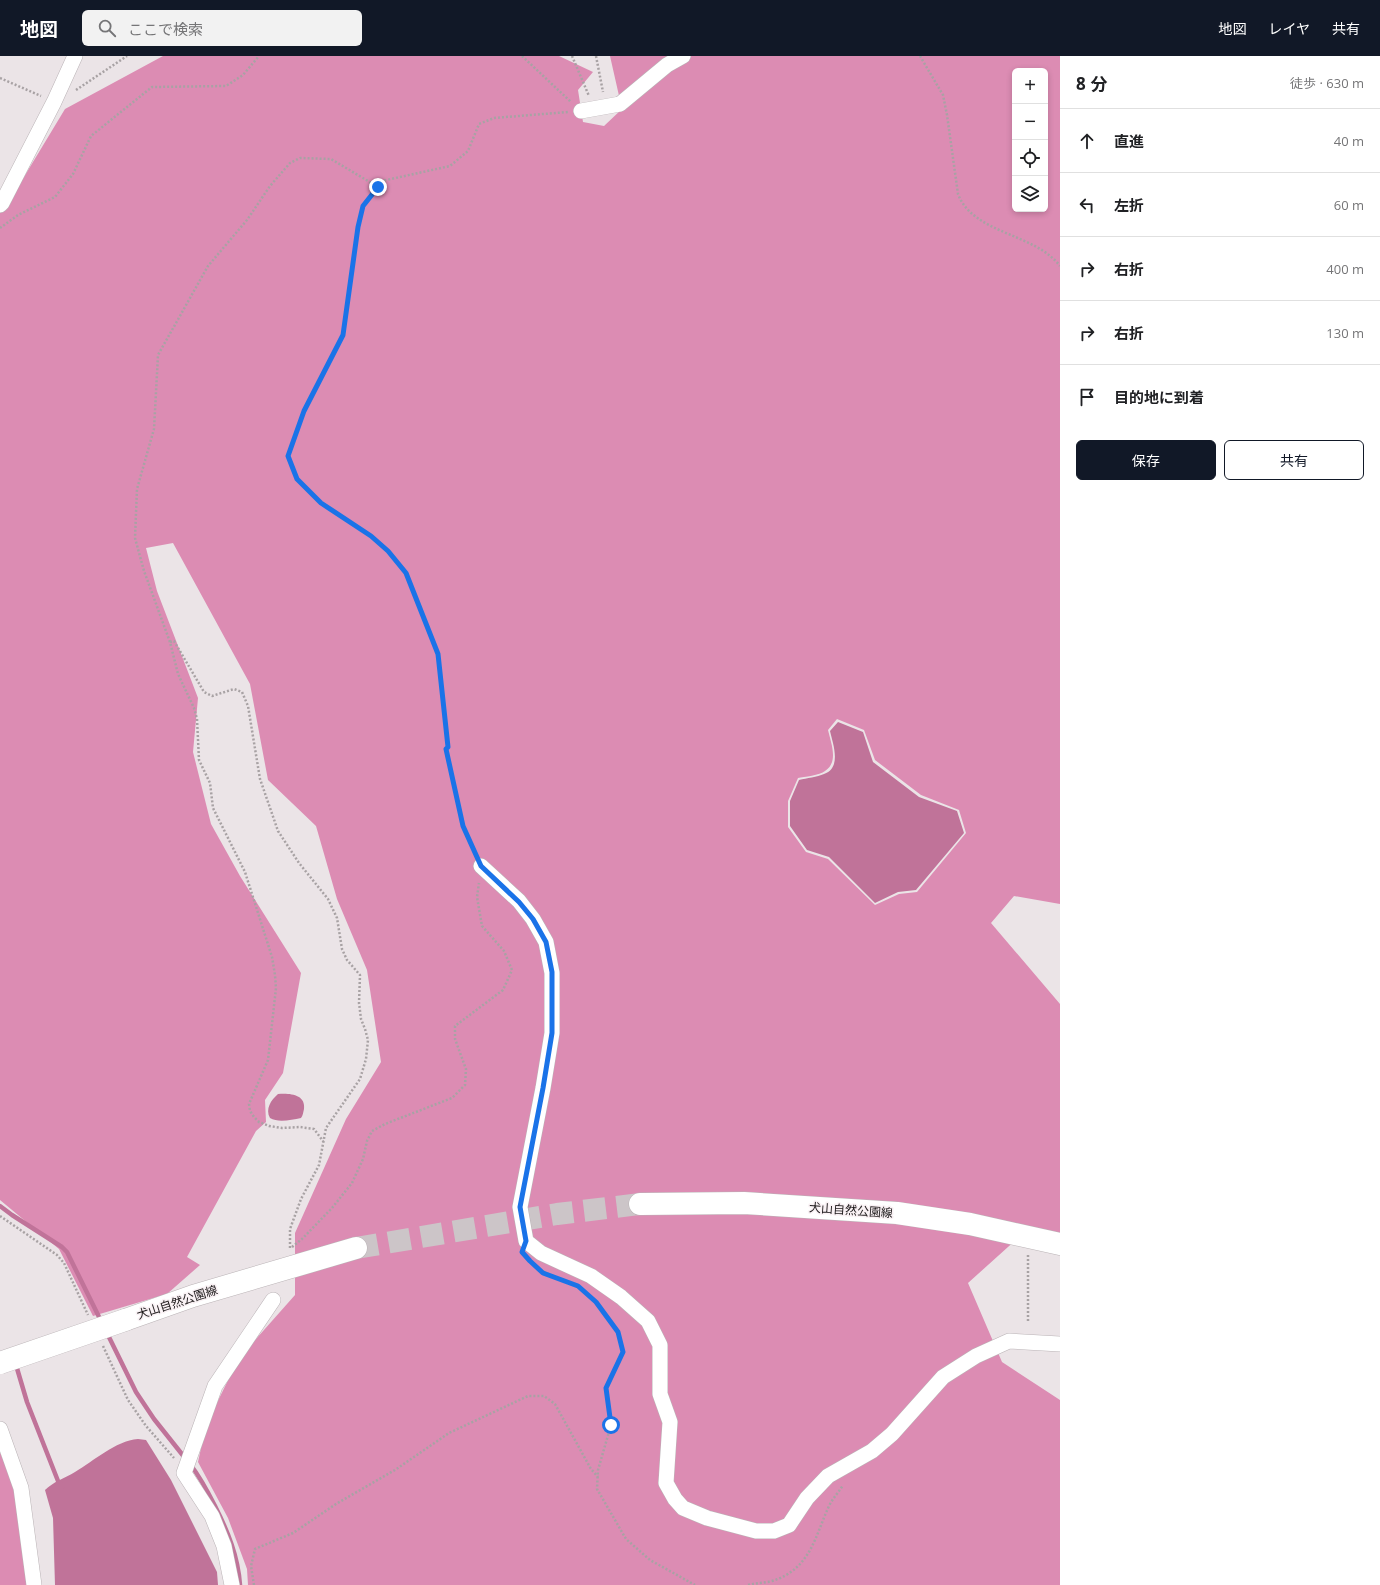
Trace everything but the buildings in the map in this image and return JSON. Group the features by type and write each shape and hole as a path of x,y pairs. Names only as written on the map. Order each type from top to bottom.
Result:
{"main road":[{"name":"犬山自然公園線","path":"640,1204 744,1203 897,1213 970,1224 1060,1244"},
{"name":"犬山自然公園線","path":"0,1363 193,1296 356,1248"}],"street":[{"path":"0,204 2,203 25,159 75,56"},
{"path":"593,109 620,104 667,65 683,56"},
{"path":"481,866 519,902 533,919 546,942 552,972 552,1033 520,1207 526,1241 541,1253 591,1276 621,1297 648,1321 660,1345 660,1394 670,1422 666,1483 674,1499 683,1508 706,1518 756,1531 774,1531 789,1525 807,1498 828,1476 872,1451 892,1434 943,1377 976,1356 1009,1341 1060,1344"},
{"path":"232,1585 224,1546 215,1522 184,1472 216,1386 273,1300"},
{"path":"0,1429 21,1488 34,1585"}],"path":[{"path":"0,228 18,215 55,197 73,174 91,136 152,88 226,86 243,75 259,56"},
{"path":"522,56 593,109"},
{"path":"572,56 593,109"},
{"path":"593,109 596,56"},
{"path":"920,56 943,95 960,201 977,218 1042,250 1055,259 1060,266"},
{"path":"170,642 174,641 204,692 212,696 234,689 242,692 248,706 260,779 278,831 299,863 328,899 337,918 342,949 347,960 360,975 359,1003 361,1019 368,1040 366,1059 360,1079 326,1128 319,1165 301,1199 290,1229 290,1248 302,1239 332,1208 352,1183 361,1166 367,1141 372,1131 385,1124 452,1098 465,1085 466,1069 455,1039 455,1026 503,990 512,970 504,951 482,926 477,897 481,866 463,826 446,749 448,747 438,654 406,573 388,551 371,536 321,503 297,479 288,456 304,411 343,335 358,227 363,206 382,181 450,166 468,151 480,124 494,118 593,109"},
{"path":"323,1141 314,1129 300,1126 282,1128 269,1126 259,1122 250,1111 252,1097 268,1060 276,988 272,957 245,872 213,808 210,783 199,760 197,719 194,708 178,674 170,642 144,571 135,538 137,489 154,429 158,355 208,266 247,220 270,186 290,163 300,158 331,159 378,187"},
{"path":"1028,1236 1028,1322"},
{"path":"538,1269 543,1273 557,1278"},
{"path":"578,1286 596,1302 618,1332 623,1352 606,1388 611,1425 598,1470 597,1489 626,1539 650,1560 694,1584"},
{"path":"254,1585 251,1566 255,1549 293,1533 336,1504 395,1470 449,1433 528,1396 544,1396 555,1404 591,1469 598,1477"},
{"path":"748,1585 772,1581 788,1573 804,1560 814,1545 830,1504 846,1482"},
{"path":"687,1585 694,1584"}],"shaded area":[{"path":"163,56 559,56 593,72 578,90 583,122 604,126 622,109 610,56 1060,56 1060,904 1014,896 991,923 1060,1004 1060,1236 1018,1238 968,1283 1002,1362 1060,1400 1060,1585 248,1585 247,1569 228,1518 198,1462 206,1425 239,1358 295,1295 295,1233 346,1119 381,1062 367,970 337,899 316,826 268,780 250,684 173,543 146,548 157,591 198,698 193,752 211,824 240,876 301,973 283,1073 265,1100 266,1122 256,1131 187,1257 200,1265 167,1294 93,1316 59,1249 0,1200 0,209 7,205 65,109","holes":["837,719 864,730 875,760 921,795 959,810 966,833 917,892 899,894 875,905 828,859 806,852 788,827 788,801 798,778 812,776 823,772 832,763 833,752 828,730"]},
{"path":"838,722 863,732 873,762 919,797 957,811 964,833 916,890 898,892 875,903 829,857 807,850 790,826 790,801 799,780 824,774 830,771 833,767 835,755 830,731"},
{"path":"278,1094 292,1094 300,1097 304,1104 303,1115 301,1118 281,1121 270,1118 268,1108"},
{"path":"138,1439 146,1440 171,1480 217,1572 218,1585 55,1585 53,1518 45,1490 113,1447 121,1443"},
{"path":"0,1452 15,1489 27,1585 0,1585"}],"waterway":[{"path":"0,1206 62,1247 67,1252 102,1323"},
{"path":"107,1333 136,1392 154,1419 185,1458"},
{"path":"16,1365 27,1402 58,1481 63,1486"},
{"path":"190,1464 210,1495 228,1535 235,1554 240,1585"}],"tunnel":[{"path":"356,1248 557,1214 640,1204"}],"route":[{"path":"378,187 363,206 358,227 343,335 304,411 288,456 297,479 321,503 371,536 388,551 406,573 438,654 448,747 446,749 463,826 481,866 519,902 533,919 546,942 552,972 552,1033 520,1207 522,1228 526,1241 522,1252 543,1273 578,1286 596,1302 618,1332 623,1352 606,1388 611,1425"}]}
